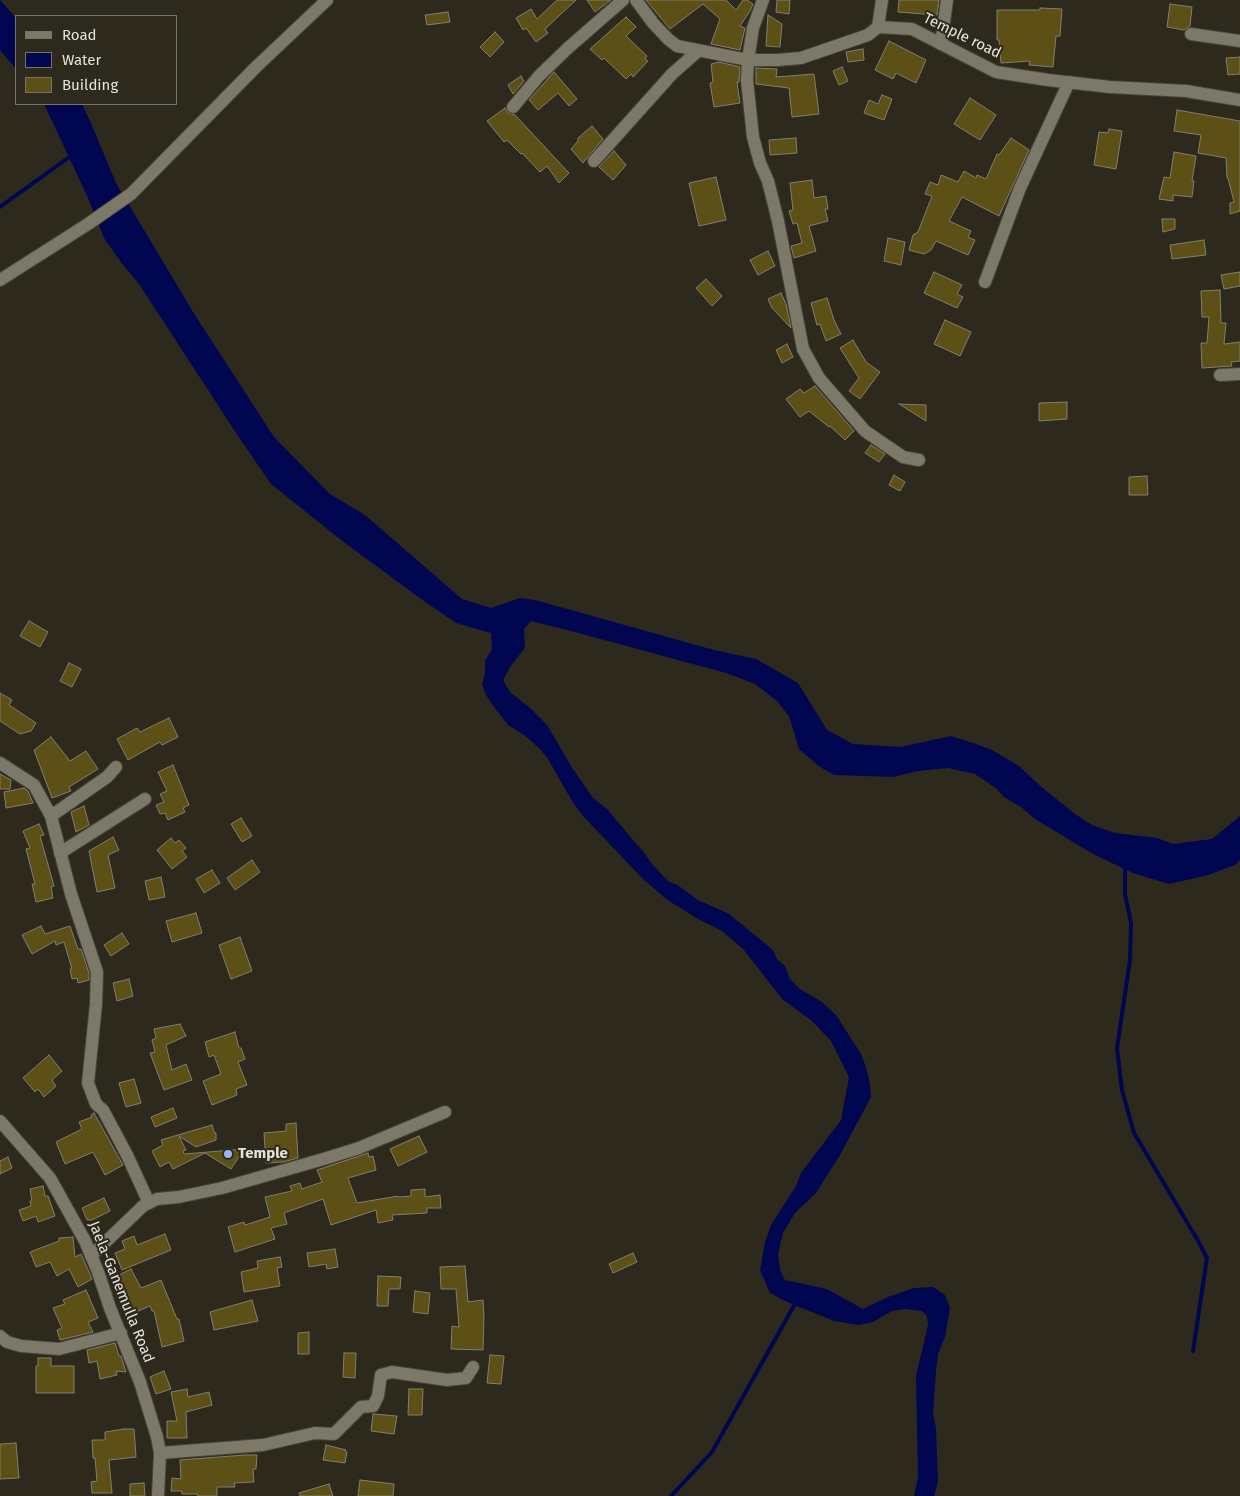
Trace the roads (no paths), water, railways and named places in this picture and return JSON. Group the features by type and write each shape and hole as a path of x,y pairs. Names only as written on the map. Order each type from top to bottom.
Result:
{"street":[{"path":"0,280 131,194 256,67 327,0"},
{"path":"513,107 551,65 623,0"},
{"path":"636,0 668,39 677,46 748,60 800,58 868,35 878,27 882,0"},
{"path":"763,0 753,28 748,60 747,80 753,137 760,163 768,181 778,221 803,349 819,378 865,431 902,457 919,460"},
{"path":"941,44 947,0"},
{"name":"Temple road","path":"878,27 912,29 996,72 1110,87 1186,91 1240,100"},
{"path":"1191,34 1240,41"},
{"path":"594,161 672,74 698,50"},
{"path":"985,282 1020,188 1068,82"},
{"path":"1220,375 1240,374"},
{"path":"0,763 34,785 51,816 71,894 97,972 96,1004 88,1083 96,1104 103,1110 149,1203"},
{"path":"51,816 107,777 116,768"},
{"path":"60,854 145,799"},
{"path":"91,1256 143,1206 157,1199 179,1197 222,1188 327,1158 359,1148 445,1112"},
{"name":"Jaela-Ganemulla Road","path":"0,1121 50,1178 85,1241 151,1416 160,1453 158,1496"},
{"path":"0,1336 7,1342 21,1346 59,1348 121,1333"},
{"path":"160,1453 263,1445 315,1433 334,1434 361,1408 373,1406 378,1396 381,1375 392,1372 447,1380 466,1378 473,1367"}],"water":[{"path":"0,0 15,17 15,68 0,50"},
{"path":"44,105 82,105 116,183 193,312 274,437 330,494 365,515 462,599 491,608 520,598 535,600 714,650 756,659 798,683 827,730 853,744 900,747 951,736 976,744 992,750 1019,766 1075,814 1092,825 1115,833 1157,838 1173,844 1212,839 1240,816 1240,860 1235,865 1208,875 1169,884 1133,873 1093,854 1035,819 975,774 948,768 918,771 893,777 834,775 820,767 799,749 789,716 777,701 755,684 726,673 531,621 524,629 525,648 512,664 503,680 510,692 547,725 571,766 593,798 607,809 668,881 679,886 698,900 729,914 773,950 777,959 785,966 790,979 800,989 822,1002 836,1015 861,1054 870,1084 871,1097 840,1155 816,1193 795,1213 783,1233 778,1254 780,1270 785,1280 827,1289 863,1309 888,1297 914,1288 933,1287 945,1295 950,1308 945,1337 938,1354 936,1370 933,1414 936,1428 938,1481 934,1496 914,1496 918,1478 916,1376 928,1325 927,1316 922,1311 905,1309 892,1311 873,1322 859,1325 834,1321 770,1293 760,1270 765,1242 771,1225 796,1186 801,1173 841,1120 849,1077 831,1041 812,1021 782,999 744,950 722,931 666,899 642,878 582,815 540,749 524,735 508,725 486,695 482,684 485,674 485,661 492,649 491,633 456,623 341,540 271,484 139,284 104,238 88,198"}],"waterway":[{"path":"0,207 68,158"},
{"path":"1125,866 1125,894 1131,923 1130,960 1117,1048 1122,1090 1134,1133 1207,1258 1193,1351"},
{"path":"671,1496 712,1452 796,1302"}],"place":[{"name":"Temple","path":"228,1154"}]}
